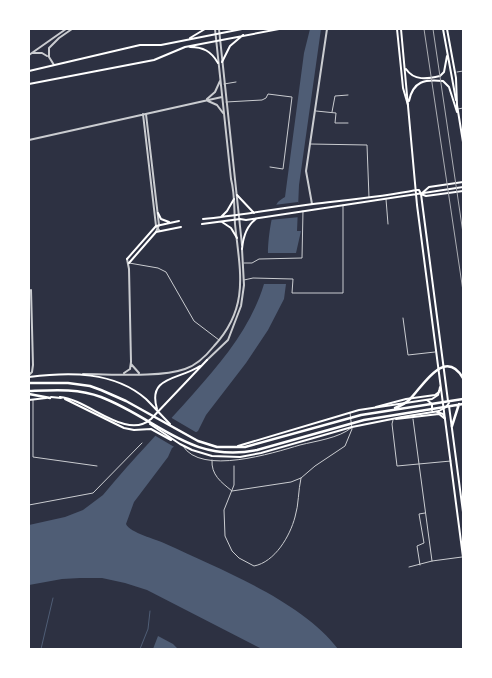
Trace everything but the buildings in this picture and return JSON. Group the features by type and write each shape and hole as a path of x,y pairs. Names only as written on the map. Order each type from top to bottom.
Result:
{"highway":[{"path":"385,410 406,403 430,375 440,368 454,369 463,378"},
{"path":"29,383 68,383 90,386 126,401 195,440 210,446 228,448 253,445 345,419 385,410 463,399"},
{"path":"29,392 71,391 94,394 111,401 193,446 216,453 245,453 364,420 463,404"},
{"path":"29,392 50,398"},
{"path":"452,426 463,396"}],"main road":[{"path":"188,39 205,29"},
{"path":"29,71 140,45 162,45 242,29"},
{"path":"29,84 154,60 185,47 280,29"},
{"path":"397,29 403,88 408,105"},
{"path":"401,29 416,194 463,557"},
{"path":"443,29 463,142"},
{"path":"447,29 455,73 457,104"},
{"path":"222,62 230,46 244,35"},
{"path":"185,47 206,49 218,63"},
{"path":"405,67 409,74 417,78 440,76 445,69 447,53"},
{"path":"408,105 411,92 416,85 426,82 443,81 449,87 459,116"},
{"path":"420,194 429,187 463,182"},
{"path":"202,224 257,218 416,194 428,196 463,189"},
{"path":"203,219 254,214 266,210 419,190 463,512"},
{"path":"237,195 254,214"},
{"path":"221,217 234,199"},
{"path":"158,213 164,221 174,222"},
{"path":"242,249 245,234 250,224 257,218"},
{"path":"127,259 156,226 179,221"},
{"path":"220,222 230,227 237,238"},
{"path":"129,263 156,232 181,227"},
{"path":"29,400 60,397 74,400 126,425 139,426 151,419 207,360"},
{"path":"162,417 155,403 155,392 158,386 166,380 190,372 207,360"},
{"path":"29,376 82,374 102,377 129,388 145,398 173,428"},
{"path":"228,448 350,412 434,398 440,390 440,383"},
{"path":"376,407 406,399 435,395 440,390"},
{"path":"60,397 127,429 151,429 181,445 207,455 229,458 253,455 352,427 434,412 444,409 449,403"},
{"path":"425,400 433,405 432,410 426,413"},
{"path":"400,403 396,406 395,411 397,416 402,417"},
{"path":"434,412 443,414 445,419"},
{"path":"393,419 438,414 445,419"},
{"path":"154,426 181,445"}],"street":[{"path":"30,55 66,29"},
{"path":"49,57 48,53 51,46 72,29"},
{"path":"82,374 170,372 192,366 205,356 219,340 231,321 240,297 241,279 215,29"},
{"path":"207,360 228,340 242,302 244,280 240,219 219,29"},
{"path":"312,204 306,174 327,29"},
{"path":"30,55 42,53 49,57 54,65"},
{"path":"455,73 463,71"},
{"path":"203,101 214,94 220,80"},
{"path":"224,84 236,82"},
{"path":"226,102 262,100 268,94 292,97 293,103 283,169 270,167"},
{"path":"332,113 335,96 348,94"},
{"path":"29,140 222,97"},
{"path":"203,101 215,103 224,115"},
{"path":"458,109 463,108"},
{"path":"315,110 336,113 335,123 348,123"},
{"path":"144,114 159,230"},
{"path":"144,114 156,226 159,230"},
{"path":"310,144 367,145 369,198"},
{"path":"386,198 388,224"},
{"path":"244,280 252,278 292,279 292,293 344,293 343,205"},
{"path":"243,263 252,263 259,259 302,258 303,211"},
{"path":"124,374 130,369 131,362 129,263 127,259"},
{"path":"129,263 158,268 166,272 194,321 219,340"},
{"path":"29,376 33,365 31,290"},
{"path":"403,318 408,355 436,352"},
{"path":"131,362 135,370 140,374"},
{"path":"33,400 33,457 97,466"},
{"path":"212,460 212,467 218,480 232,491 291,482 301,478 345,446 352,427 350,412"},
{"path":"413,418 432,560"},
{"path":"393,419 397,466 451,461"},
{"path":"181,445 192,456 212,460 235,461 250,459 328,438 345,432 352,427"},
{"path":"29,505 93,493 142,443"},
{"path":"234,466 234,485 224,510 225,536 232,551 239,558 254,566 267,561 290,531 295,517 301,478"},
{"path":"420,565 417,546 424,543 419,514 426,513"},
{"path":"409,567 432,560 463,557"}],"water":[{"path":"310,29 321,29 299,185 297,231 301,231 296,253 268,253 273,212 278,202 285,197 304,53"},
{"path":"264,284 286,284 284,299 268,330 246,363 206,415 198,431 172,448 168,457 134,502 126,524 138,533 166,544 259,588 304,616 323,632 338,649 262,649 147,590 102,578 62,579 29,585 29,525 65,517 83,510 103,495 194,393 235,342 252,315"},
{"path":"158,636 173,644 178,649 153,649"}],"pier":[{"path":"298,202 300,217 269,220 274,205"},
{"path":"170,417 199,434 176,448 154,435"}],"waterway":[{"path":"41,649 53,598"},
{"path":"140,649 148,629 150,611"}],"railway":[{"path":"424,29 463,291"},
{"path":"433,29 463,233"}]}
